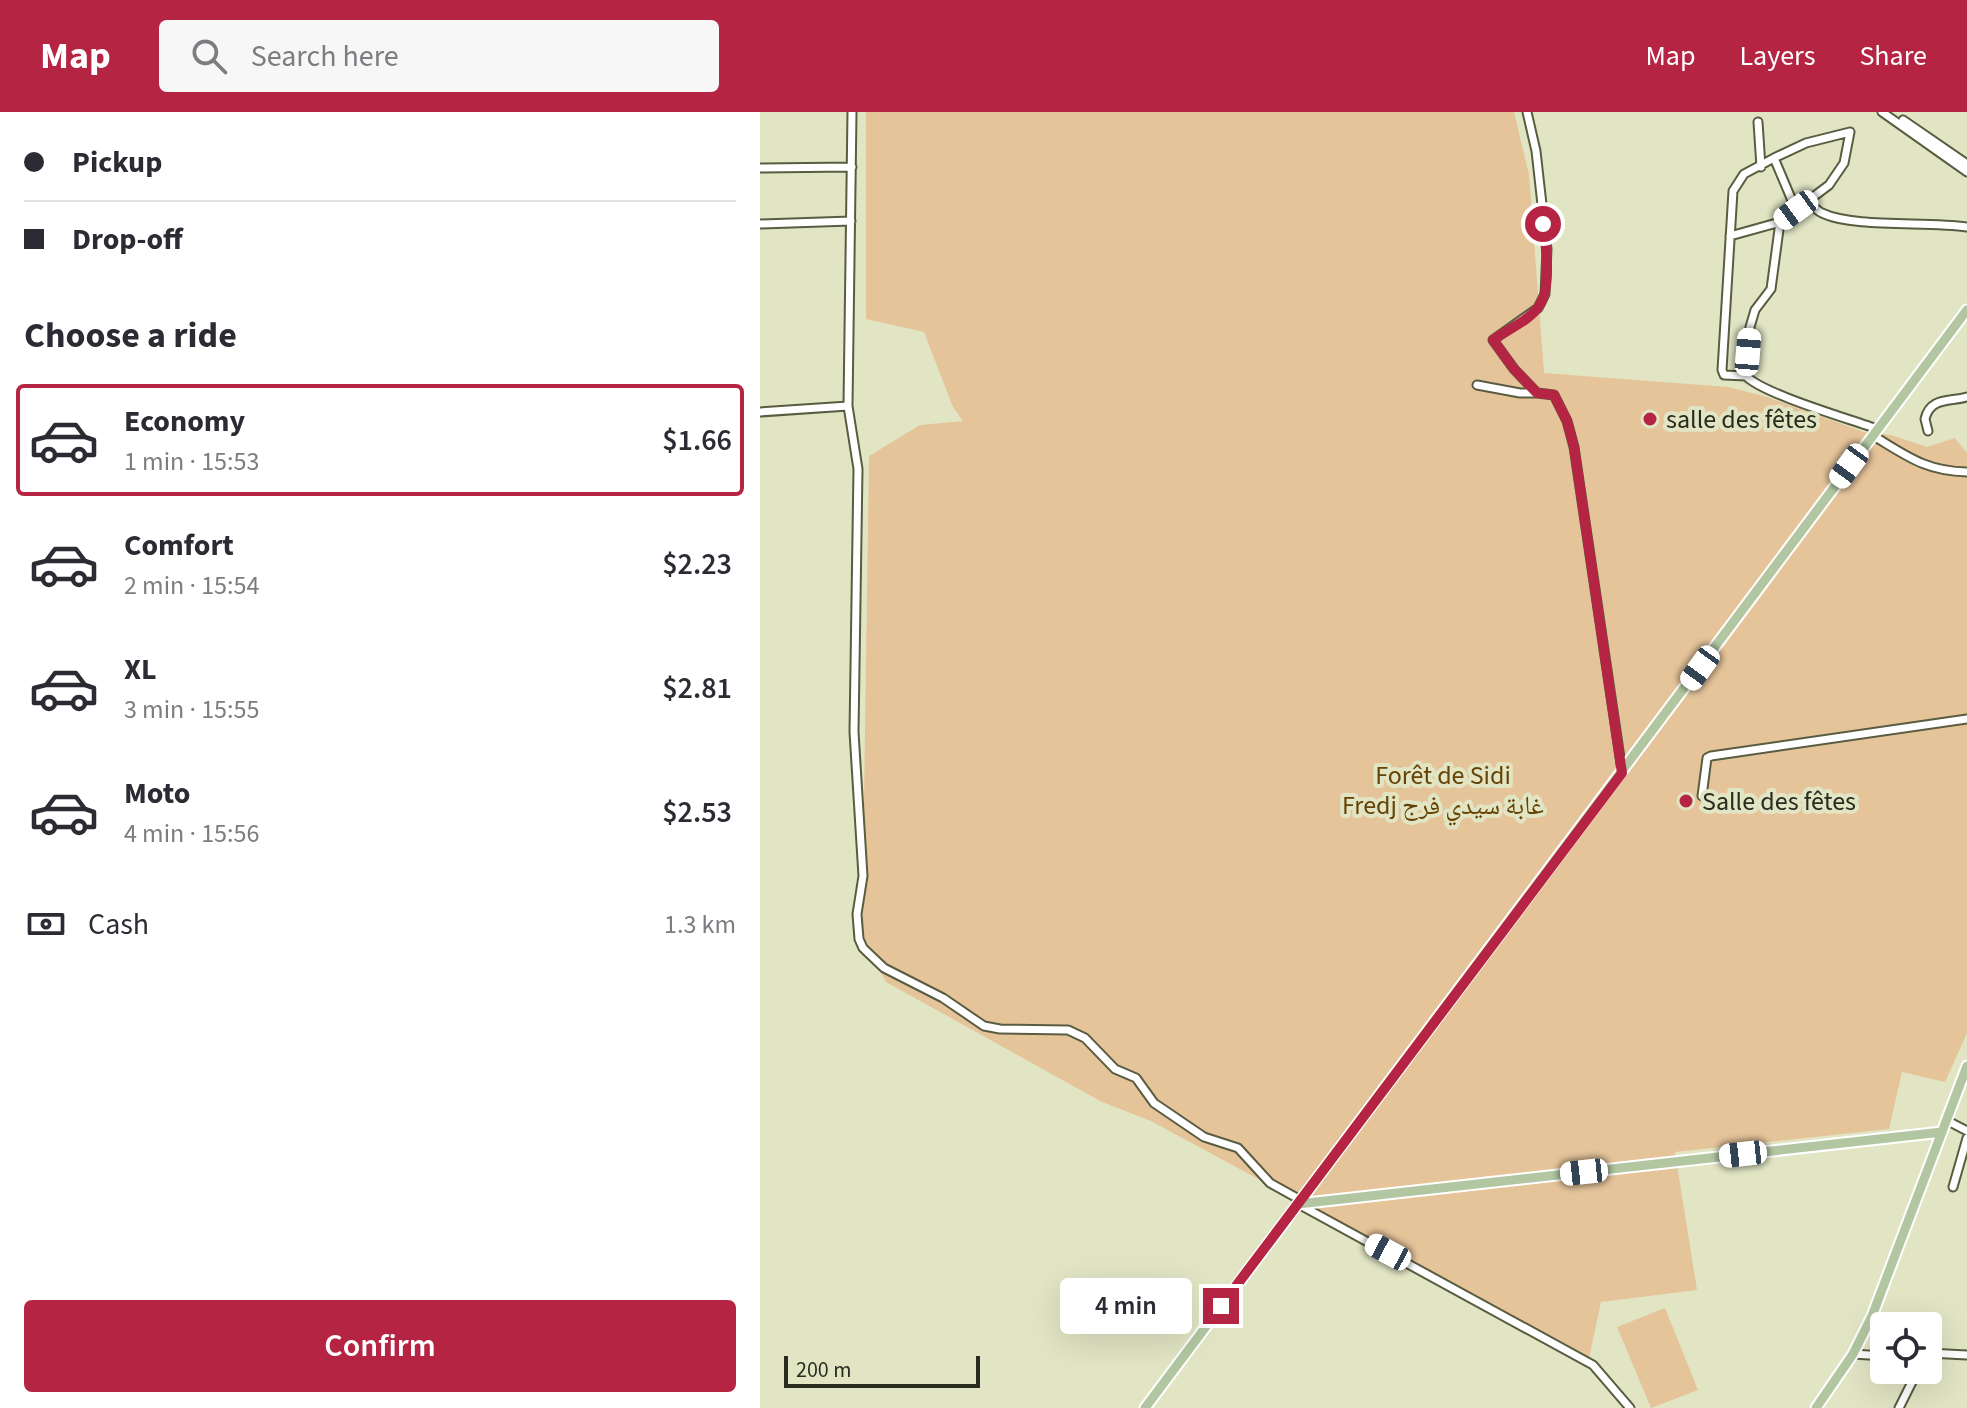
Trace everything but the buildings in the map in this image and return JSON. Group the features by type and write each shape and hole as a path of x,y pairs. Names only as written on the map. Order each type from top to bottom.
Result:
{"main road":[{"path":"1145,1408 1967,310"},
{"path":"1816,1408 1853,1354 1872,1316 1967,1066"},
{"path":"1297,1201 1942,1132"}],"street":[{"path":"852,112 848,406 858,469 854,732 863,876 857,927 863,948 884,968 943,998 984,1026 1077,1033 1117,1071 1136,1078 1154,1103 1199,1134 1238,1148 1270,1183 1297,1201 1593,1365 1630,1408"},
{"path":"1527,112 1536,151 1547,249 1545,294 1538,308 1493,340 1537,393"},
{"path":"1882,112 1966,168"},
{"path":"1888,112 1909,123 1966,168"},
{"path":"1758,122 1761,167"},
{"path":"1730,236 1780,222 1829,185 1844,163 1850,132 1806,143 1774,158 1744,174 1733,191 1730,236 1722,370 1724,375 1746,376 1752,382 1875,432 1922,465 1967,472"},
{"path":"1774,158 1796,210"},
{"path":"760,168 852,167"},
{"path":"1808,200 1820,213 1856,221 1943,223 1967,227"},
{"path":"760,224 851,221"},
{"path":"1746,376 1750,327 1755,310 1771,289 1780,222"},
{"path":"1477,385 1554,395 1567,421 1574,447 1622,773"},
{"path":"1928,431 1925,415 1931,406 1940,401 1967,397"},
{"path":"760,412 848,406"},
{"path":"1702,796 1707,758 1711,756 1967,719"},
{"path":"1946,1120 1967,1131"},
{"path":"1953,1187 1967,1138"},
{"path":"1853,1354 1870,1355"},
{"path":"1942,1354 1967,1355"},
{"path":"1899,1408 1911,1384"}],"green space":[{"name":"Forêt de Sidi Fredj غابة سيدي فرج","path":"866,112 1514,112 1529,175 1544,373 1728,387 1764,396 1864,432 1891,435 1927,447 1955,438 1967,453 1967,1033 1945,1082 1902,1072 1889,1129 1675,1152 1697,1290 1601,1302 1589,1358 1151,1121 1102,1102 886,982 862,937 869,456 920,425 963,421 953,407 924,332 866,319"},
{"path":"1665,1308 1698,1390 1651,1408 1617,1327"}],"place":[{"name":"salle des fêtes","path":"1650,419"},
{"name":"Salle des fêtes","path":"1686,801"}],"route":[{"path":"1221,1306 1622,773 1574,447 1567,421 1554,395 1537,393 1493,340 1538,308 1545,294 1547,249 1543,224"}]}
